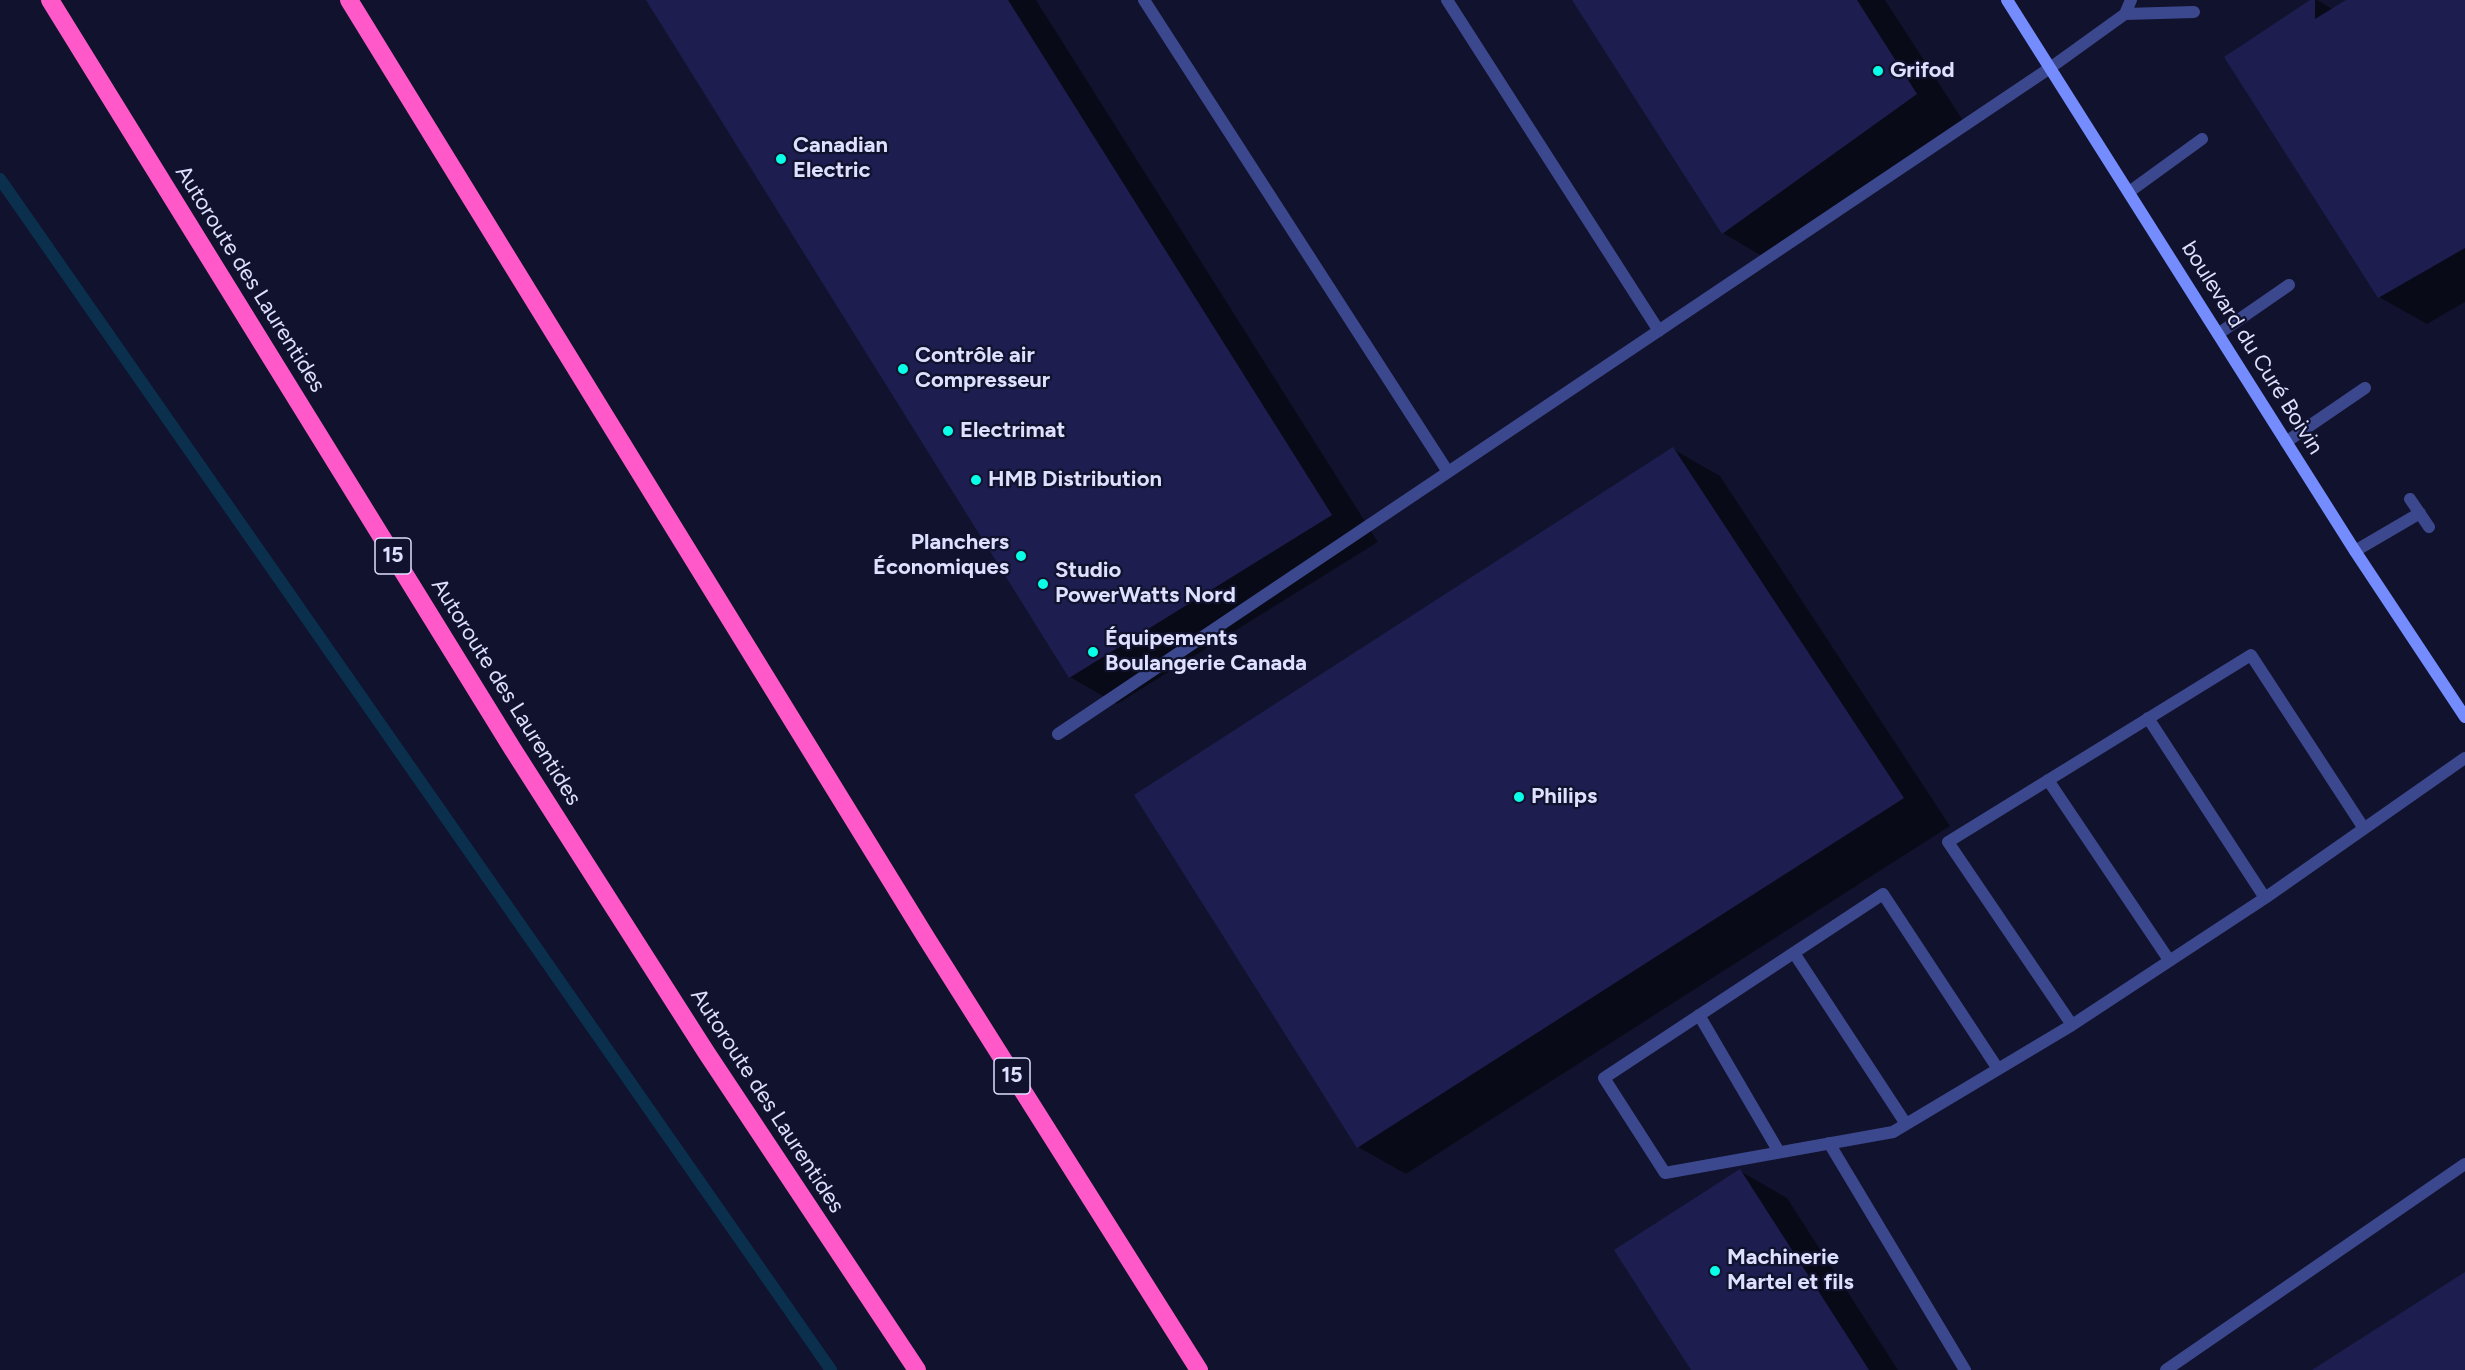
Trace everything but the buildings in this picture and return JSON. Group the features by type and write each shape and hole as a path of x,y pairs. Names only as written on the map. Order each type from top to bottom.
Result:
{"highway":[{"path":"40,0 86,57"},
{"name":"Autoroute des Laurentides","path":"50,0 615,912 819,1226 917,1370"},
{"name":"15","path":"349,0 921,929 1199,1370"}],"street":[{"name":"boulevard du Curé Boivin","path":"2007,0 2355,551 2465,717"}],"lane":[{"path":"1144,0 1448,472"},
{"path":"1447,0 1659,331"},
{"path":"1058,734 2050,68 2125,14 2131,0"},
{"path":"2125,14 2194,12"},
{"path":"2129,192 2202,139"},
{"path":"2218,334 2289,285"},
{"path":"2286,442 2365,388"},
{"path":"2410,499 2429,527"},
{"path":"2355,551 2420,513"},
{"path":"2072,1024 1948,842 2251,655 2363,827"},
{"path":"2148,718 2265,898"},
{"path":"1998,1069 1883,894 1604,1078 1665,1173 1893,1132 1998,1069 2072,1024 2265,898 2363,827 2465,758"},
{"path":"2048,780 2169,960"},
{"path":"1794,953 1906,1124"},
{"path":"1699,1015 1779,1152"},
{"path":"1829,1143 1965,1370"},
{"path":"2166,1370 2465,1164"}],"waterway":[{"path":"0,179 831,1370"}],"place":[{"name":"Grifod","path":"1878,71"},
{"name":"Canadian Electric","path":"781,159"},
{"name":"Contrôle air Compresseur","path":"903,369"},
{"name":"Electrimat","path":"948,431"},
{"name":"HMB Distribution","path":"976,480"},
{"name":"Planchers Économiques","path":"1021,556"},
{"name":"Studio PowerWatts Nord","path":"1043,584"},
{"name":"Équipements Boulangerie Canada","path":"1093,652"},
{"name":"Philips","path":"1519,797"},
{"name":"Machinerie Martel et fils","path":"1715,1271"}]}
